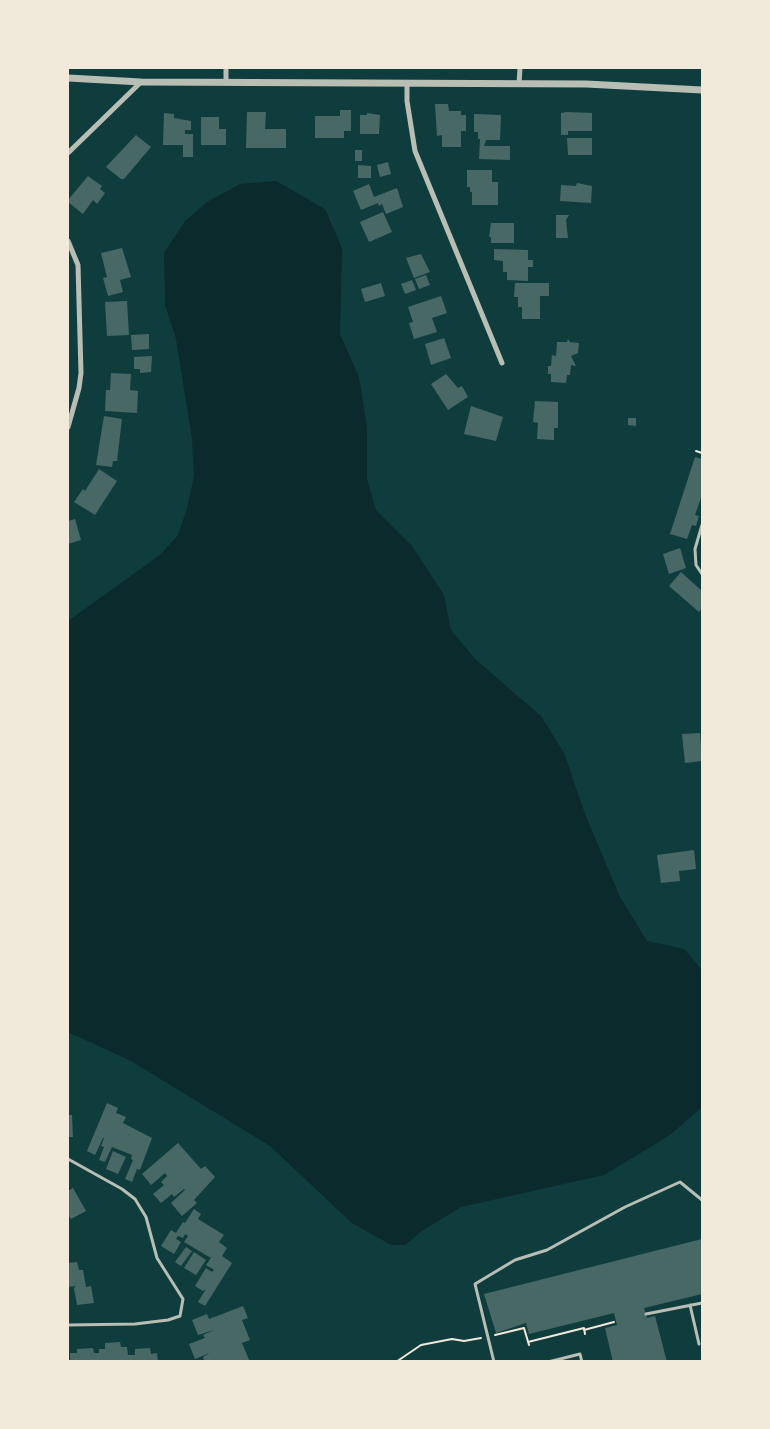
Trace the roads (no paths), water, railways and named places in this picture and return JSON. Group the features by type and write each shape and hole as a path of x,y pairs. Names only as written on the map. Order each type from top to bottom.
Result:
{"street":[{"path":"226,68 226,82"},
{"path":"519,68 519,84"},
{"path":"68,78 226,82 586,84 702,90"},
{"path":"68,153 141,81"},
{"path":"407,83 407,101 415,151 502,363"},
{"path":"68,241 78,265 81,373 80,388 68,427"}],"lane":[{"path":"702,525 695,549 696,565 702,574"},
{"path":"68,1160 122,1189 135,1199 146,1216 157,1258 183,1299 180,1317 168,1320 135,1324 68,1325"},
{"path":"494,1362 475,1284 515,1260 547,1250 625,1207 680,1182 702,1200"},
{"path":"646,1314 702,1303"},
{"path":"690,1305 699,1344"},
{"path":"548,1362 580,1354 582,1362"}],"water":[{"path":"276,181 325,209 342,248 340,334 359,377 367,427 367,479 376,510 412,546 444,595 451,630 475,659 541,716 564,753 585,814 620,897 647,941 684,949 702,970 702,1107 670,1135 604,1175 461,1207 422,1231 405,1245 391,1245 352,1223 270,1146 131,1061 68,1032 68,621 160,555 178,535 187,508 194,476 192,439 176,339 165,305 164,253 185,221 207,202 240,184"}]}
